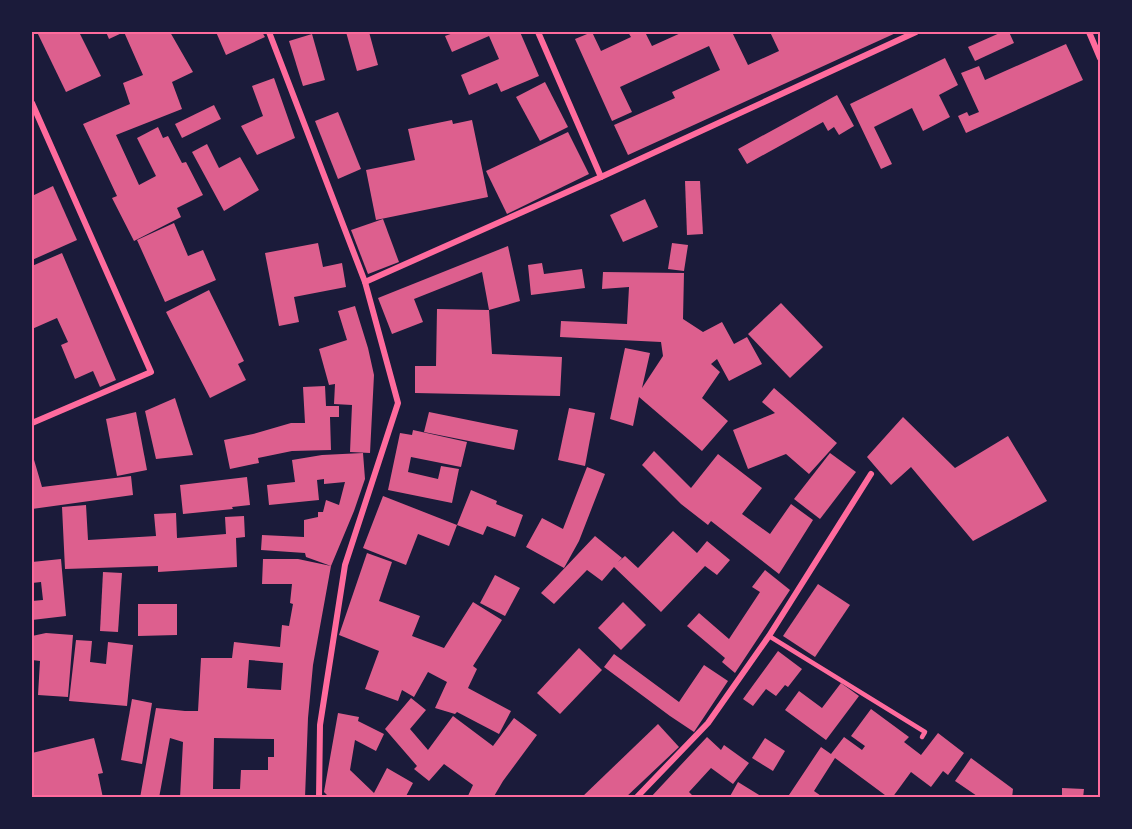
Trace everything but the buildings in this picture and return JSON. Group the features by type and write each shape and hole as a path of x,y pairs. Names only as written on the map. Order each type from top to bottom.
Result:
{"street":[{"path":"269,32 365,282 398,403 345,566 320,725 318,798"},
{"path":"538,32 601,177"},
{"path":"365,282 601,177 916,32"},
{"path":"1089,32 1101,58"},
{"path":"32,103 151,372 32,423"},
{"path":"636,798 708,723 769,636 871,474"}],"lane":[{"path":"769,636 925,732 922,738"}]}
